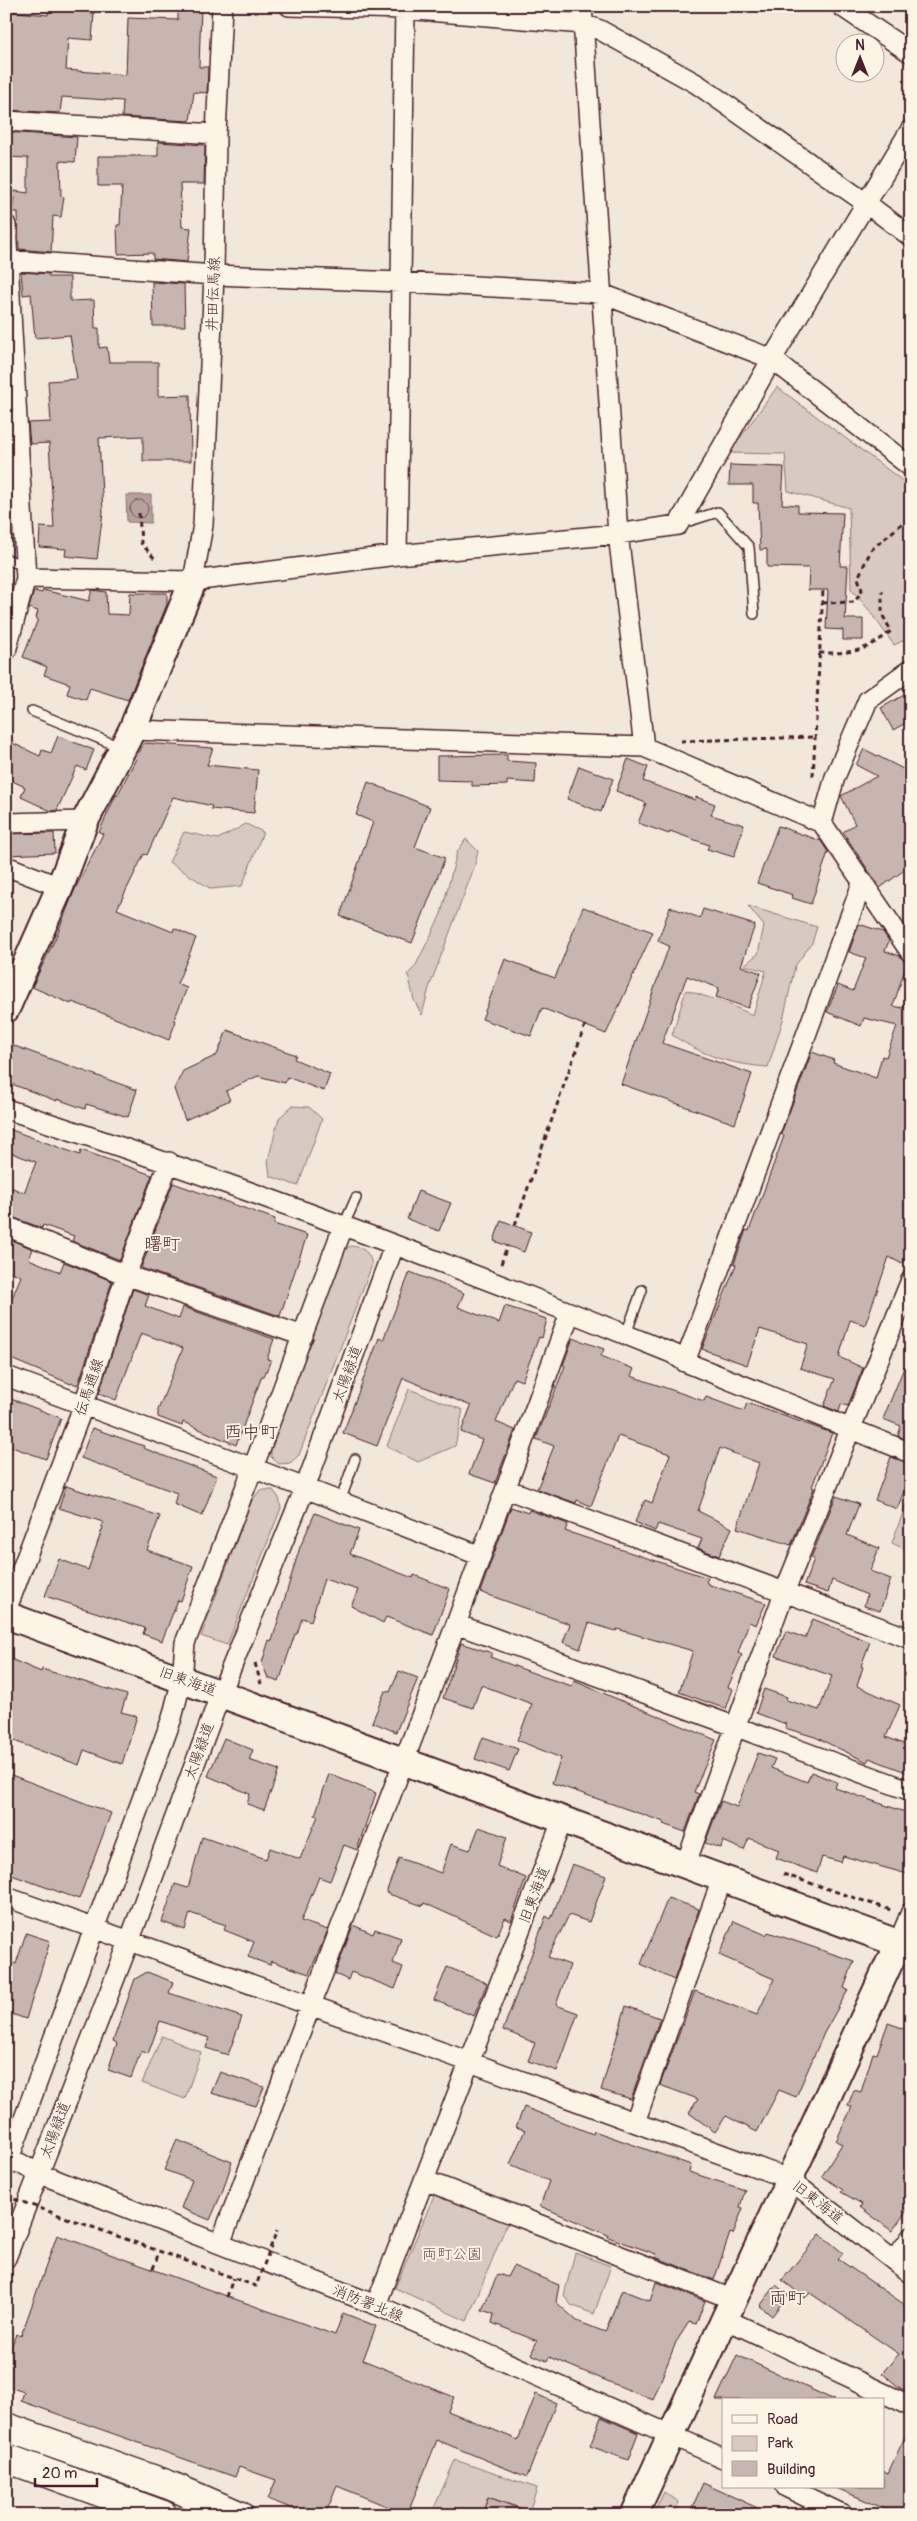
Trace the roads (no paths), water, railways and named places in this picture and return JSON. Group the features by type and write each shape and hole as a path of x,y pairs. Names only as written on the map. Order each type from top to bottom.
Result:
{"highway":[{"path":"6,2426 168,2485 238,2515"},
{"path":"6,2458 163,2515"}],"street":[{"name":"井田伝馬線","path":"193,581 202,526 214,275 216,134 222,6"},
{"path":"289,6 405,8 583,15 600,30 698,84 911,237"},
{"path":"841,6 911,53"},
{"path":"398,554 405,8"},
{"path":"583,15 600,293 618,534 644,746"},
{"path":"6,121 216,134"},
{"path":"26,572 193,581 398,554 618,534 678,525 772,359 911,128"},
{"path":"6,225 9,260 10,381 26,572 6,650"},
{"path":"9,260 214,275 401,282 600,293 772,359 911,467"},
{"path":"9,996 60,888 85,821 127,739 193,581"},
{"path":"822,823 835,777 868,700 911,669"},
{"path":"127,739 644,746 822,823 911,953"},
{"path":"6,822 85,821"},
{"path":"6,866 60,888"},
{"path":"685,1362 863,881"},
{"path":"6,1108 169,1162 626,1334 674,1354 685,1362 911,1453"},
{"name":"伝馬通線","path":"6,1611 84,1404 126,1275 169,1162"},
{"path":"6,1226 126,1275 303,1336"},
{"path":"7,2160 172,1718 182,1679 185,1643 254,1468 343,1227"},
{"name":"太陽緑道","path":"6,2258 128,1942 221,1693 305,1488 394,1246"},
{"path":"684,1866 737,1728 784,1593 911,1280"},
{"path":"220,2244 456,1624 570,1313"},
{"path":"6,1376 254,1468 481,1556"},
{"path":"506,1489 911,1639"},
{"name":"旧東海道","path":"6,1615 221,1693 562,1821 470,2062 789,2180 911,2274"},
{"path":"456,1624 911,1791"},
{"path":"562,1821 904,1946"},
{"path":"635,2122 722,1879"},
{"path":"6,1898 470,2062 376,2305"},
{"path":"634,2515 728,2308 904,1946 911,1912"},
{"name":"消防署北線","path":"7,2160 376,2305 672,2433 722,2458"},
{"path":"424,2180 728,2308 911,2406"},
{"path":"894,2261 911,2237"},
{"path":"788,2488 844,2515"}],"lane":[{"path":"678,525 718,512 749,547 754,614"},
{"path":"6,559 26,572"},
{"path":"32,711 127,739"},
{"path":"343,1227 356,1198"},
{"path":"626,1334 642,1290"},
{"path":"340,1502 355,1459"}],"water":[{"path":"126,495 151,495 151,523 127,522"}],"district":[{"name":"曙町","path":"162,1244"},
{"name":"西中町","path":"251,1432"},
{"name":"両町","path":"787,2298"}],"park label":[{"name":"両町公園","path":"452,2254"}]}
